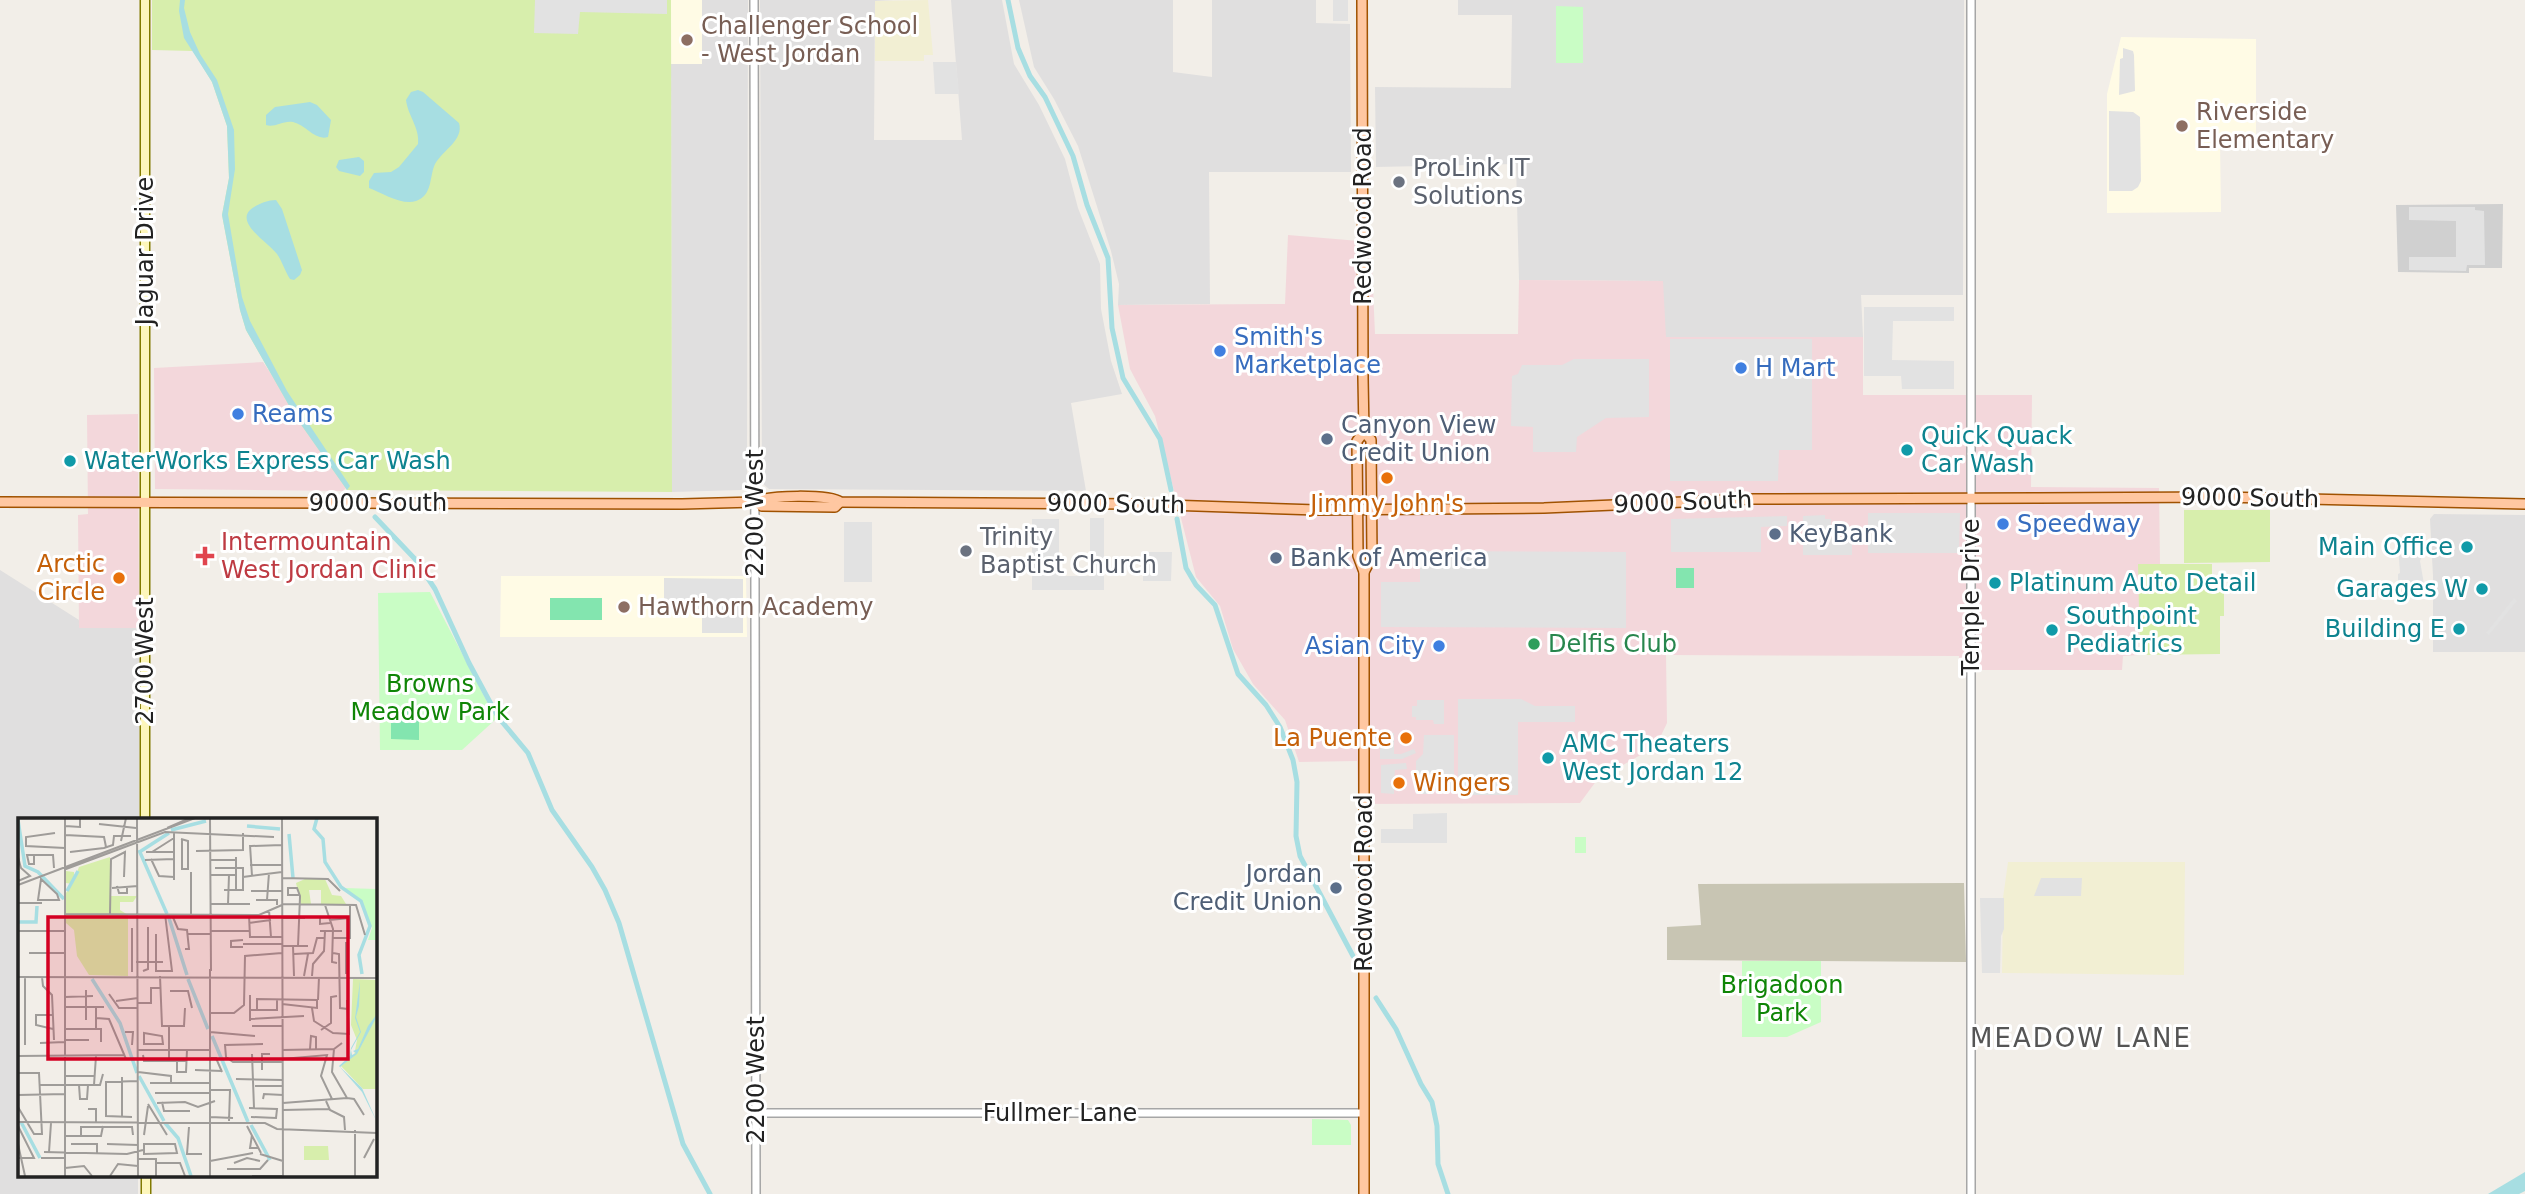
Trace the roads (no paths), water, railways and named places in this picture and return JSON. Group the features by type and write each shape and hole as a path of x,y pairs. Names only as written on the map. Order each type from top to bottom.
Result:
{"main road":[{"name":"Jaguar Drive","path":"145,0 146,502"},
{"name":"Redwood Road","path":"1362,0 1364,432 1357,441 1357,556 1364,572 1364,1194"},
{"name":"Redwood Road","path":"1364,432 1371,440 1372,509 1372,556 1364,572"},
{"name":"9000 South","path":"0,502 755,502 762,506 835,507 840,502 1372,509 1544,508 1753,499 2221,497 2525,504"},
{"name":"2700 West","path":"145,818 146,502"},
{"path":"146,1176 146,1194"}],"street":[{"name":"2200 West","path":"754,0 756,1194"},
{"name":"Temple Drive","path":"1971,0 1971,1194"},
{"name":"Fullmer Lane","path":"755,1112 1364,1113"}],"water":[{"path":"180,0 185,0 184,8 190,32 217,80 234,130 235,169 228,214 242,297 250,321 287,391 350,486 347,490 295,416 246,330 222,215 229,178 227,126 212,82 184,38 179,11"},
{"path":"418,90 459,123 460,129 456,140 435,164 425,195 416,201 405,202 369,188 369,181 374,173 391,172 399,167 418,144 406,100 411,92"},
{"path":"310,102 317,105 331,120 328,137 319,137 293,122 266,125 266,115 275,107"},
{"path":"359,157 364,161 364,172 360,176 339,171 336,167 339,160"},
{"path":"276,200 282,209 302,270 294,280 290,279 277,254 254,231 247,219 248,213 254,207"},
{"path":"2525,1172 2525,1191 2519,1194 2488,1194"}],"waterway":[{"path":"1008,0 1018,48 1073,156 1087,205 1108,258 1112,328 1123,378 1160,439 1171,490"},
{"path":"375,517 415,559 435,589 469,663 498,717 528,753 552,810 605,890 619,923 683,1144 710,1194"},
{"path":"1177,519 1186,568 1196,585 1215,605 1238,674 1266,705 1280,727 1293,760 1297,782 1296,836 1300,856 1353,956"},
{"path":"1376,998 1396,1029 1432,1102 1437,1126 1438,1164 1448,1194"}],"place":[{"name":"Challenger School - West Jordan","path":"687,40"},
{"name":"Riverside Elementary","path":"2182,126"},
{"name":"ProLink IT Solutions","path":"1399,182"},
{"name":"Smith's Marketplace","path":"1220,351"},
{"name":"H Mart","path":"1741,368"},
{"name":"Reams","path":"238,414"},
{"name":"Canyon View Credit Union","path":"1327,439"},
{"name":"Quick Quack Car Wash","path":"1907,450"},
{"name":"WaterWorks Express Car Wash","path":"70,461"},
{"name":"Jimmy John's","path":"1387,478"},
{"name":"Speedway","path":"2003,524"},
{"name":"KeyBank","path":"1775,534"},
{"name":"Main Office","path":"2467,547"},
{"name":"Trinity Baptist Church","path":"966,551"},
{"name":"Intermountain West Jordan Clinic","path":"205,556"},
{"name":"Bank of America","path":"1276,558"},
{"name":"Arctic Circle","path":"119,578"},
{"name":"Platinum Auto Detail","path":"1995,583"},
{"name":"Garages W","path":"2482,589"},
{"name":"Hawthorn Academy","path":"624,607"},
{"name":"Building E","path":"2459,629"},
{"name":"Southpoint Pediatrics","path":"2052,630"},
{"name":"Delfis Club","path":"1534,644"},
{"name":"Asian City","path":"1439,646"},
{"name":"La Puente","path":"1406,738"},
{"name":"AMC Theaters West Jordan 12","path":"1548,758"},
{"name":"Wingers","path":"1399,783"},
{"name":"Jordan Credit Union","path":"1336,888"}],"district":[{"name":"MEADOW LANE","path":"2081,1038"}],"park label":[{"name":"Browns Meadow Park","path":"430,698"},
{"name":"Brigadoon Park","path":"1782,999"}]}
